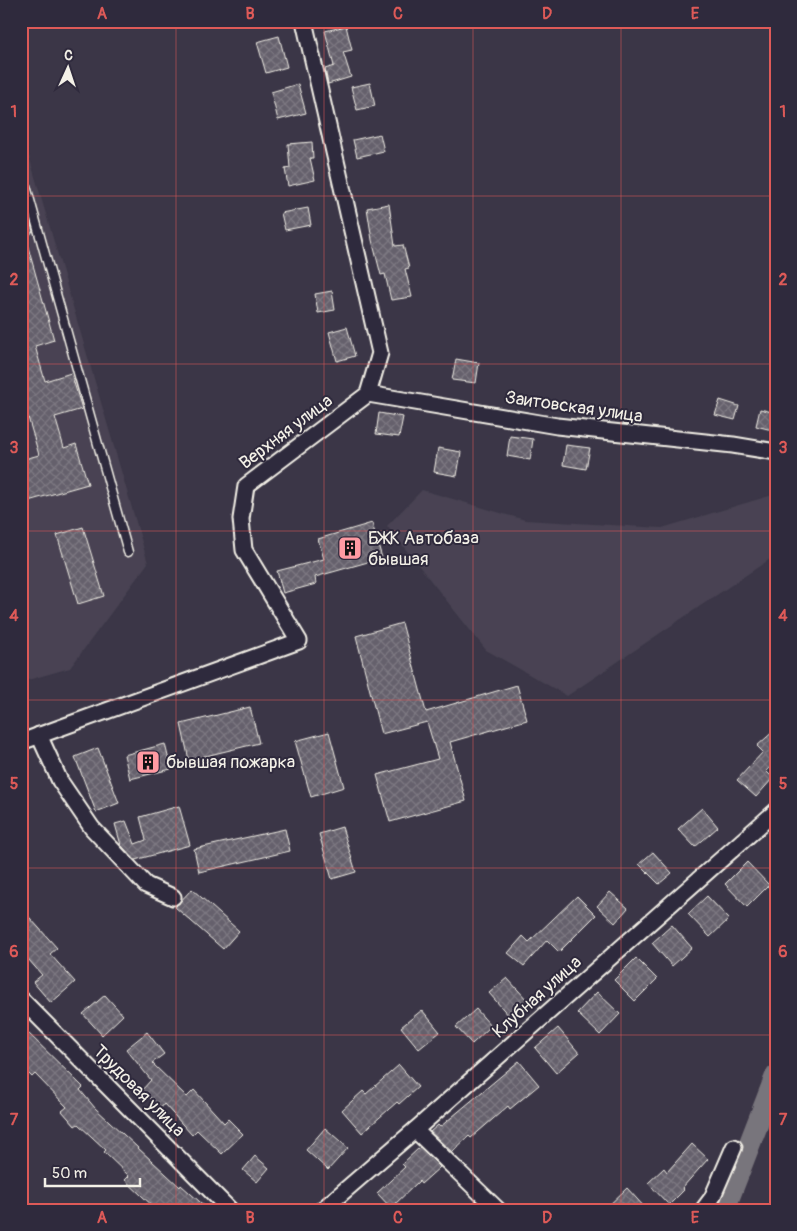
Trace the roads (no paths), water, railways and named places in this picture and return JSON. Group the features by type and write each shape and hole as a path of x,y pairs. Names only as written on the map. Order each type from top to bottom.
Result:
{"street":[{"path":"304,21 380,353 368,394"},
{"name":"Заитовская улица","path":"368,394 557,426 733,445 776,452"},
{"name":"Верхняя улица","path":"21,742 299,642 244,550 241,519 246,486 368,394"},
{"path":"39,736 60,781 92,828 146,885 173,897"},
{"name":"Клубная улица","path":"322,1210 776,811"},
{"name":"Трудовая улица","path":"21,999 230,1210"},
{"path":"415,1130 498,1210"},
{"path":"703,1210 712,1198 734,1147"}],"lane":[{"path":"21,168 128,552"}],"waterway":[{"path":"724,1210 776,1076"}],"place":[{"name":"БЖК Автобаза бывшая","path":"350,548"},
{"name":"бывшая пожарка","path":"148,762"}]}
